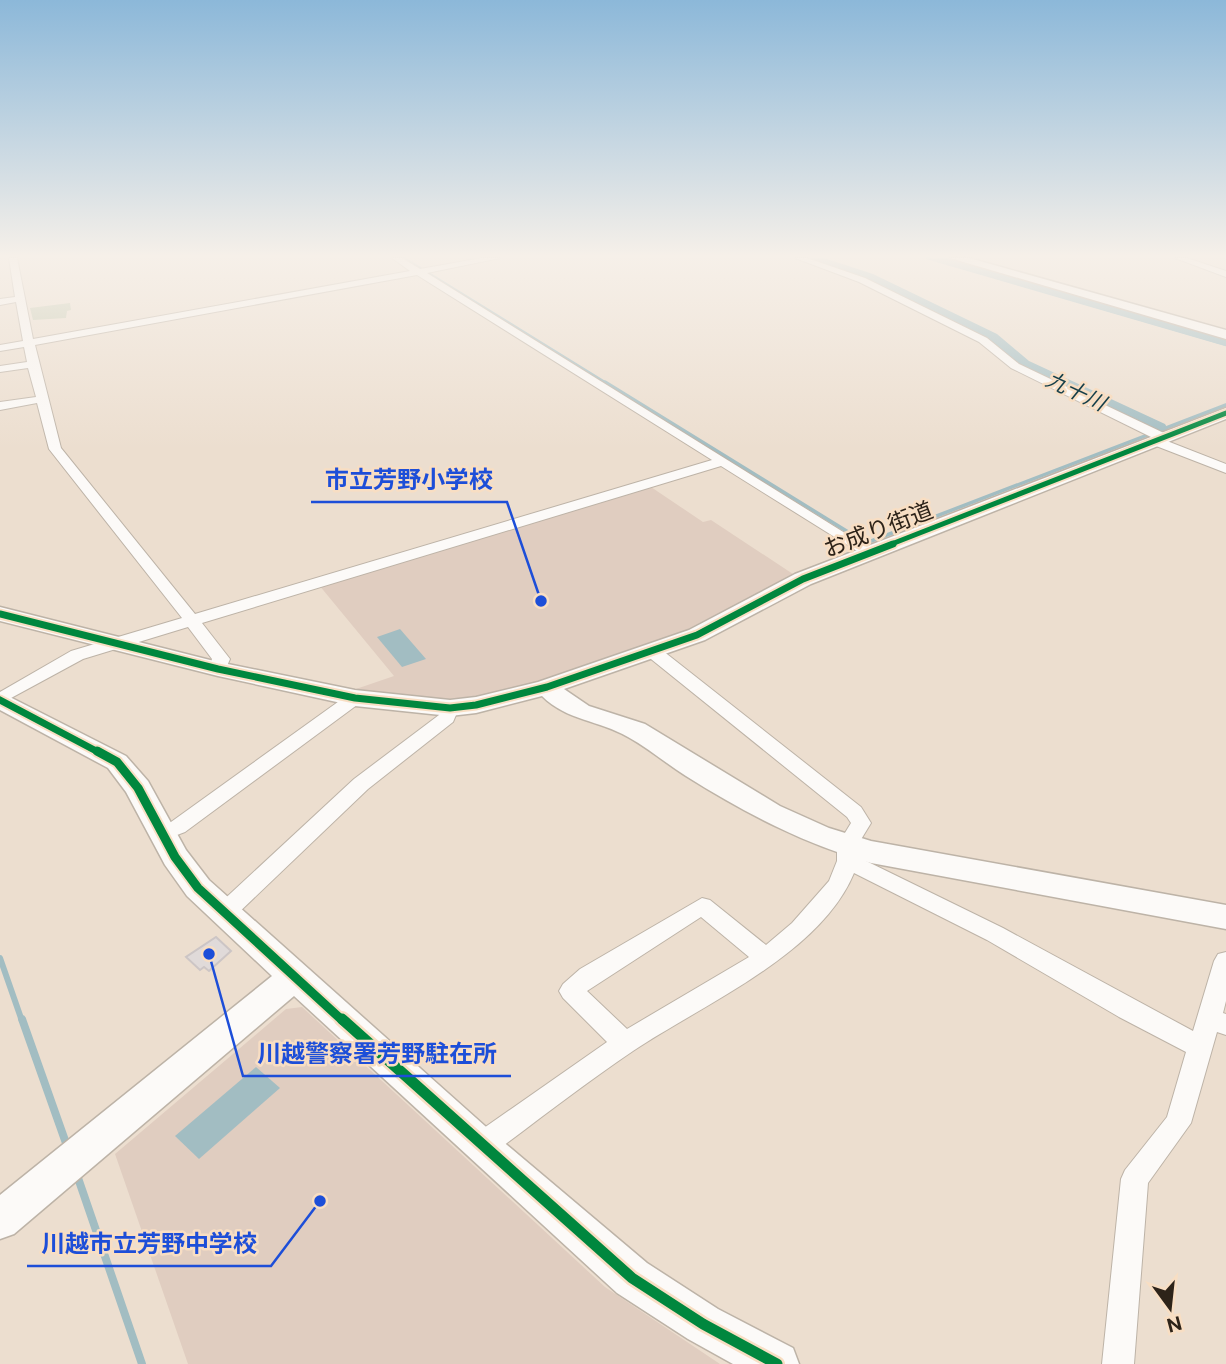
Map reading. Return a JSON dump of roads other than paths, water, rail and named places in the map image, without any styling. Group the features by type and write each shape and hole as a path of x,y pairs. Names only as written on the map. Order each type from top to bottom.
{"street":[{"path":"25,322 54,449 192,620 221,659 218,669"},
{"path":"0,348 31,345 155,322"},
{"path":"499,322 870,553"},
{"path":"946,322 983,340 1015,366 1159,439 1226,469"},
{"path":"1179,322 1226,335"},
{"path":"0,369 33,364"},
{"path":"0,406 42,399"},
{"name":"お成り街道","path":"0,614 218,669 355,698 450,708 476,705 547,687 697,635 803,579 1226,414"},
{"path":"0,699 57,664 115,643 723,461"},
{"path":"481,1146 625,1043 766,958 800,929 831,894 861,823 854,812 652,651"},
{"path":"547,687 576,712 636,730 731,793 818,837 1128,1010 1200,1047"},
{"path":"161,834 178,827 355,698"},
{"path":"0,699 77,738 117,762 138,788 161,834 198,888 481,1146 632,1278 703,1324 777,1364"},
{"path":"225,912 361,784 447,718 450,708"},
{"path":"847,853 1226,917"},
{"path":"625,1043 571,991 588,976 702,906 766,958"},
{"path":"1118,1364 1135,1179 1178,1123 1200,1047 1218,1022 1226,961"},
{"path":"0,1220 295,976"}],"water":[{"path":"400,629 426,659 402,667 377,637"},
{"path":"256,1067 280,1088 199,1159 175,1136"}],"waterway":[{"path":"507,322 608,384"},
{"name":"九十川","path":"956,322 990,338 1022,365 1157,429"},
{"path":"1146,322 1226,345"},
{"path":"1162,322 1226,340"},
{"path":"605,382 866,543 1226,405"},
{"path":"0,958 22,1021"},
{"path":"22,1019 67,1146"},
{"path":"77,1175 142,1364"}],"place":[{"name":"市立芳野小学校","path":"541,601"},
{"name":"川越警察署芳野駐在所","path":"209,954"},
{"name":"川越市立芳野中学校","path":"320,1201"}]}
